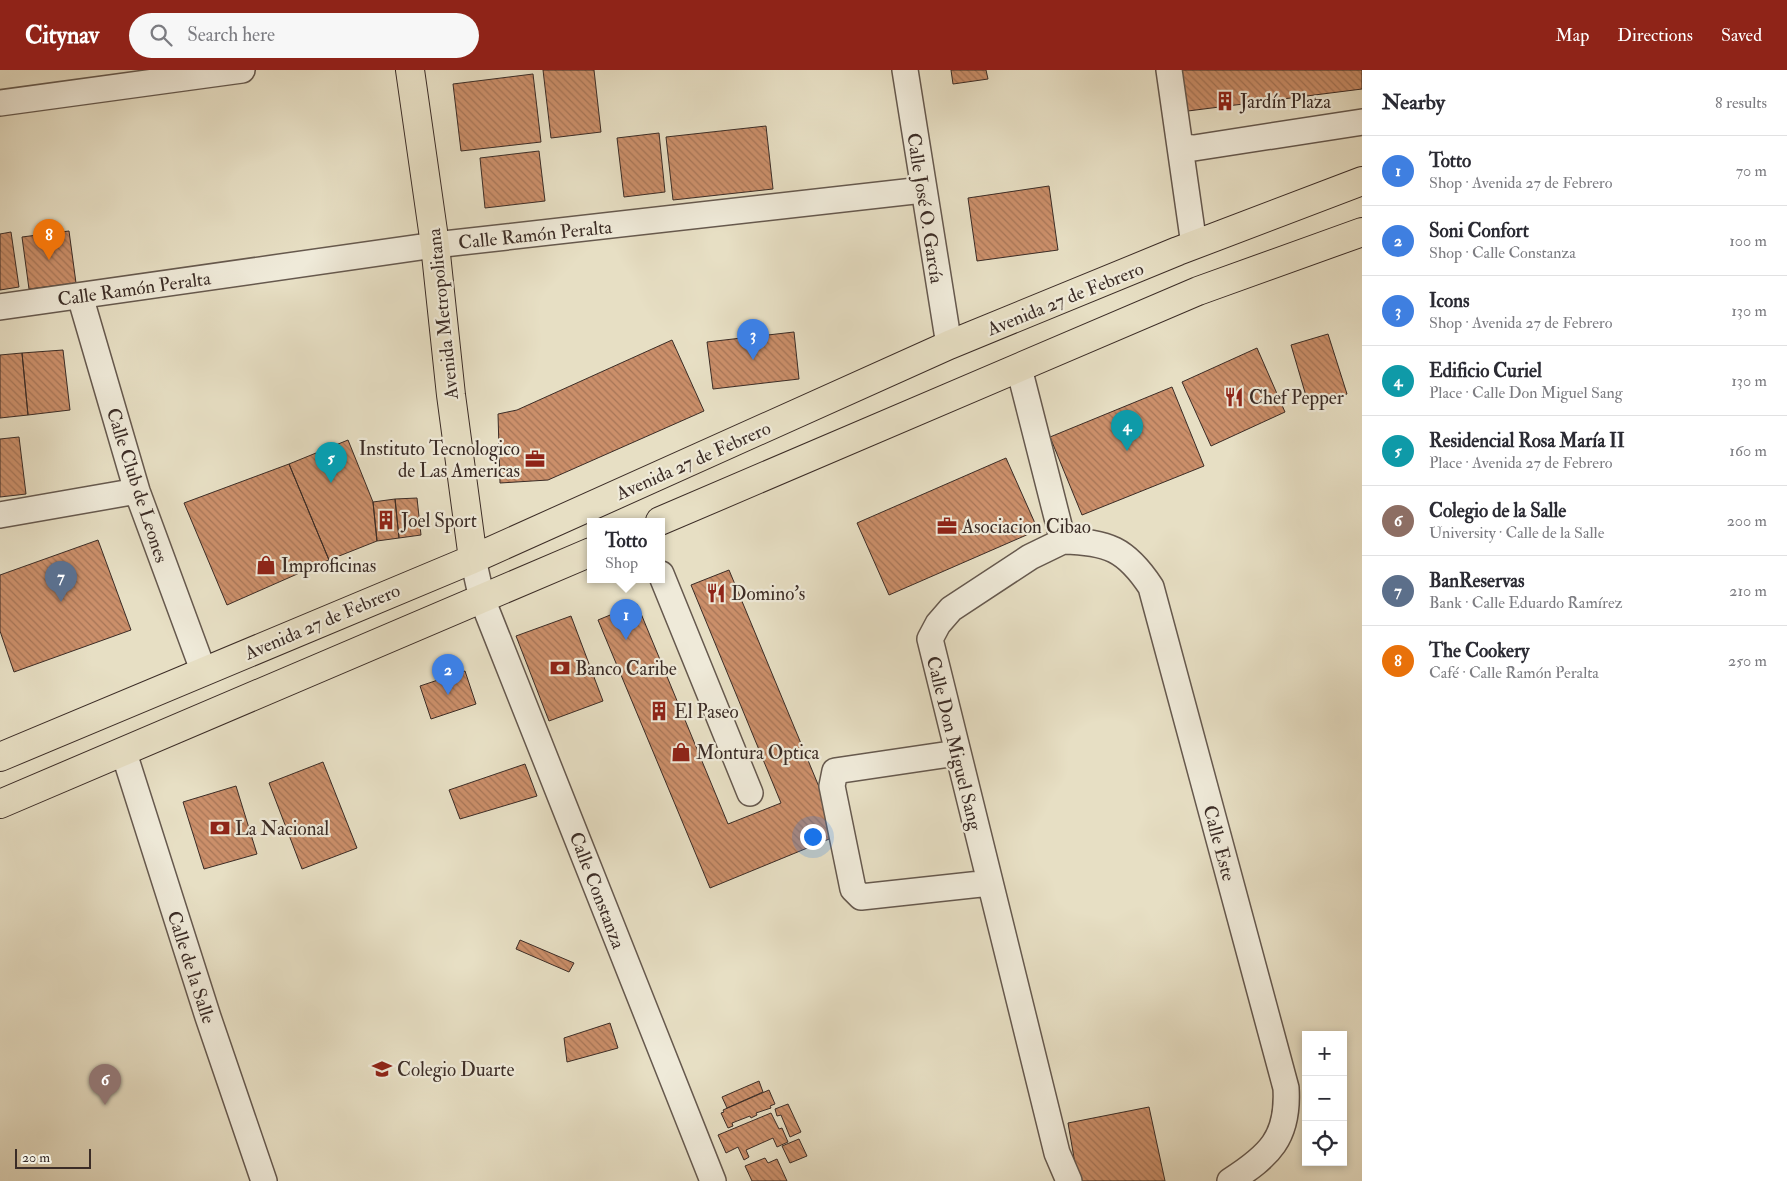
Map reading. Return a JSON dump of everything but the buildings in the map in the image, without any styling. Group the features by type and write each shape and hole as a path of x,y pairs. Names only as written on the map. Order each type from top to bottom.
{"main road":[{"name":"Avenida Metropolitana","path":"410,70 435,245 450,395 473,559"},
{"name":"Avenida 27 de Febrero","path":"0,757 203,670 473,559 949,346 1194,245 1362,181"},
{"path":"665,519 1198,291 1362,232"},
{"path":"0,804 124,753 587,554"}],"street":[{"path":"0,103 242,70"},
{"name":"Calle José O. García","path":"905,70 949,346"},
{"path":"1169,70 1194,245"},
{"path":"1180,147 1194,148 1362,122"},
{"name":"Calle Ramón Peralta","path":"0,307 435,245 923,190"},
{"name":"Calle Club de Leones","path":"80,296 137,491 203,670"},
{"path":"1019,368 1063,540"},
{"path":"0,515 137,491"},
{"name":"Calle Don Miguel Sang","path":"1063,540 1030,557 951,609 938,624 930,639 1057,1153 1069,1181"},
{"name":"Calle Este","path":"1063,540 1092,541 1126,556 1139,568 1151,587 1286,1088 1287,1106 1280,1135 1270,1151 1230,1181"},
{"name":"Calle Constanza","path":"473,559 482,599 713,1181"},
{"path":"665,583 750,793"},
{"name":"Calle de la Salle","path":"124,753 208,1017 264,1181"},
{"path":"957,753 835,771 832,786 853,888 861,896 990,884"}],"place":[{"name":"Jardín Plaza","path":"1225,101"},
{"name":"The Cookery","path":"49,260"},
{"name":"Icons","path":"753,360"},
{"name":"Chef Pepper","path":"1234,397"},
{"name":"Edificio Curiel","path":"1127,451"},
{"name":"Instituto Tecnologico de Las Americas","path":"535,459"},
{"name":"Residencial Rosa María II","path":"331,483"},
{"name":"Joel Sport","path":"386,520"},
{"name":"Asociacion Cibao","path":"947,526"},
{"name":"Improficinas","path":"266,565"},
{"name":"Domino's","path":"716,593"},
{"name":"BanReservas","path":"61,602"},
{"name":"Totto","path":"626,640"},
{"name":"Banco Caribe","path":"560,668"},
{"name":"Soni Confort","path":"448,695"},
{"name":"El Paseo","path":"659,711"},
{"name":"Montura Optica","path":"681,752"},
{"name":"La Nacional","path":"220,828"},
{"name":"Colegio Duarte","path":"382,1069"},
{"name":"Colegio de la Salle","path":"105,1105"}]}
